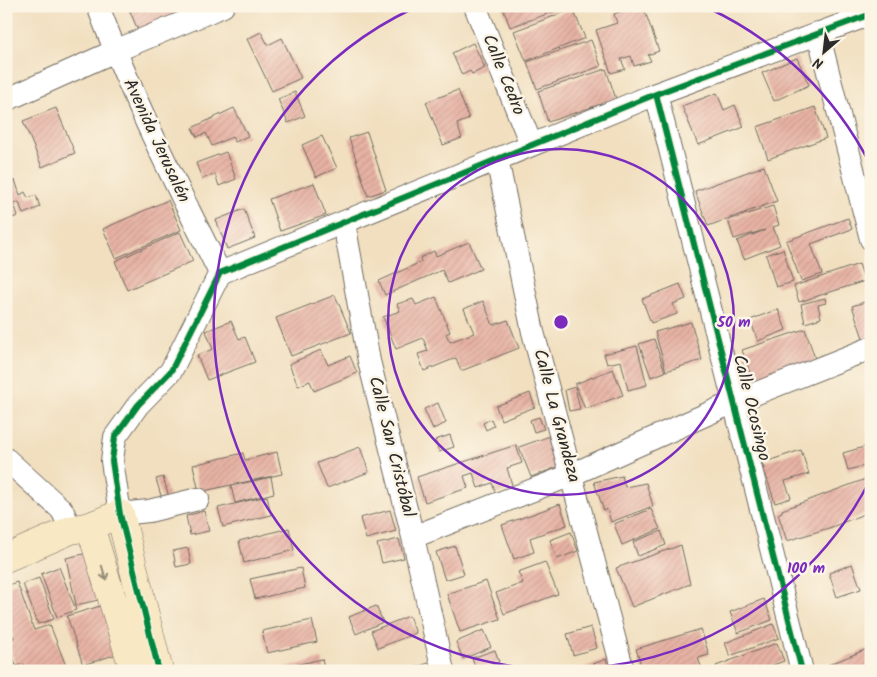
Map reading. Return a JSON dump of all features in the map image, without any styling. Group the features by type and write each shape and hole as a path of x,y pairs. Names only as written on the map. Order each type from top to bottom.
{"street":[{"name":"Avenida Jerusalén","path":"98,6 115,51 160,154 220,273"},
{"path":"6,100 115,51 223,6"},
{"name":"Calle Cedro","path":"474,6 531,144"},
{"path":"138,670 112,461 114,437 138,405 171,371 220,273 656,94 871,14"},
{"path":"818,33 871,240"},
{"name":"Calle Ocosingo","path":"656,94 802,671"},
{"name":"Calle La Grandeza","path":"498,159 533,332 622,671"},
{"name":"Calle San Cristóbal","path":"344,223 369,361 413,537 443,671"},
{"path":"413,537 572,475 734,402 871,348"},
{"path":"6,459 80,528 138,670"},
{"path":"6,558 120,514 150,510 198,499"}],"building":[{"path":"135,6 173,6 179,20 140,35 129,9"},
{"path":"502,6 567,6 567,7 510,27"},
{"path":"635,6 643,6 659,51 648,55 651,61 634,66 631,56 621,59 625,69 611,73 596,30 617,23 614,14"},
{"path":"573,9 585,38 526,61 514,31"},
{"path":"261,32 268,45 282,38 301,78 272,91 247,39"},
{"path":"591,40 601,66 537,89 527,62"},
{"path":"473,43 485,68 472,74 470,71 462,75 452,53"},
{"path":"797,58 809,85 774,101 762,73"},
{"path":"606,69 616,99 548,122 538,91"},
{"path":"458,90 469,119 457,124 462,138 443,145 426,102"},
{"path":"295,92 305,116 288,123 278,99"},
{"path":"717,93 724,110 735,105 744,127 698,145 682,106"},
{"path":"815,107 826,138 768,159 757,127"},
{"path":"56,108 75,153 42,167 23,121"},
{"path":"234,108 248,136 235,142 232,137 212,146 206,133 197,137 192,128"},
{"path":"367,132 386,190 368,196 349,138"},
{"path":"322,136 337,168 316,177 302,145"},
{"path":"226,152 236,179 219,186 215,174 202,179 196,163"},
{"path":"764,166 777,201 708,226 695,191"},
{"path":"15,180 20,195 25,192 28,198 36,195 40,207 23,214 19,202 14,203 18,216 6,220 6,183"},
{"path":"314,183 326,215 280,231 269,199"},
{"path":"168,200 181,230 116,258 103,229"},
{"path":"773,206 779,225 773,227 780,245 744,259 737,241 765,230 734,239 728,220"},
{"path":"244,209 255,238 227,249 216,220"},
{"path":"848,218 852,229 811,244 822,274 801,281 786,241"},
{"path":"180,232 193,261 127,290 115,261"},
{"path":"469,242 481,269 448,283 442,270 385,295 379,281 421,262 420,258 434,251 436,256"},
{"path":"783,249 793,282 776,287 766,255"},
{"path":"859,264 865,281 799,302 794,286"},
{"path":"680,284 686,299 673,304 677,314 651,323 642,299"},
{"path":"335,295 351,333 291,356 276,318"},
{"path":"436,297 450,332 446,334 450,342 474,333 464,309 483,301 493,325 508,320 519,348 461,371 456,358 424,371 418,354 428,351 423,338 396,349 383,317 400,311 397,304 413,299 416,305"},
{"path":"825,298 826,303 818,305 821,318 805,323 801,304"},
{"path":"871,300 871,338 864,341 852,306"},
{"path":"778,309 786,330 758,341 750,320"},
{"path":"231,321 239,339 245,337 255,362 207,380 197,355 213,349 206,331"},
{"path":"691,322 702,360 666,371 655,332"},
{"path":"805,329 817,364 754,385 742,350"},
{"path":"654,339 665,372 651,377 639,344"},
{"path":"637,346 647,385 628,390 621,361 607,364 604,354"},
{"path":"321,350 328,365 350,356 357,373 314,391 310,381 298,386 289,364"},
{"path":"613,369 623,395 585,409 575,384"},
{"path":"575,387 580,409 569,411 565,390"},
{"path":"530,393 535,407 501,420 496,406"},
{"path":"438,403 446,423 433,429 424,409"},
{"path":"539,417 544,429 534,432 530,420"},
{"path":"491,419 494,426 486,430 483,423"},
{"path":"450,435 454,447 439,452 435,440"},
{"path":"550,436 560,466 531,477 519,447"},
{"path":"516,445 522,463 507,468 513,488 496,494 492,483 478,488 473,473 464,476 468,488 425,502 417,477"},
{"path":"871,445 871,464 848,470 843,453"},
{"path":"360,447 369,472 327,488 317,463"},
{"path":"801,450 809,474 785,481 791,498 775,503 762,463"},
{"path":"277,452 282,474 199,492 193,465 243,453 245,460"},
{"path":"622,476 625,487 646,483 653,506 611,522 607,509 604,511 594,482"},
{"path":"163,477 169,497 162,499 156,479"},
{"path":"271,477 274,493 235,503 231,486"},
{"path":"871,477 871,511 832,527 787,541 778,514 782,510"},
{"path":"267,496 271,515 223,527 218,508"},
{"path":"560,504 567,525 530,538 534,552 514,559 502,525"},
{"path":"651,509 660,529 622,545 614,524"},
{"path":"390,510 396,531 366,539 360,518"},
{"path":"204,511 209,531 190,535 186,516"},
{"path":"289,528 294,550 244,563 239,541"},
{"path":"661,531 666,545 638,556 633,542"},
{"path":"571,532 578,551 557,559 550,540"},
{"path":"399,539 404,558 382,563 377,544"},
{"path":"681,545 690,584 632,607 616,568"},
{"path":"455,546 464,574 445,580 436,552"},
{"path":"188,548 191,564 176,567 173,551"},
{"path":"92,552 103,599 76,605 66,558"},
{"path":"545,562 558,594 504,614 496,593 523,583 518,572"},
{"path":"852,564 861,589 837,597 829,573"},
{"path":"59,567 76,610 57,617 41,574"},
{"path":"301,568 305,588 255,599 250,579"},
{"path":"39,578 54,619 38,624 23,584"},
{"path":"486,581 500,619 460,632 447,594"},
{"path":"17,582 34,630 50,625 68,671 26,671 24,664 16,666 7,641 14,638 6,618 6,586"},
{"path":"764,599 772,620 738,633 730,612"},
{"path":"107,604 123,652 83,665 67,616"},
{"path":"376,606 383,622 356,634 349,617"},
{"path":"409,616 416,633 378,648 371,631"},
{"path":"312,620 317,642 267,653 262,631"},
{"path":"773,624 779,638 730,656 725,643"},
{"path":"591,627 597,648 573,655 567,634"},
{"path":"701,629 709,655 698,658 702,669 697,671 643,671 636,649"},
{"path":"484,630 491,647 463,659 456,642"},
{"path":"777,643 784,661 758,671 718,671 716,666"},
{"path":"867,649 871,657 871,671 830,671 828,665"},
{"path":"495,650 499,662 476,670 472,658"},
{"path":"322,659 325,671 273,671 273,670"},
{"path":"606,659 610,671 575,671"},
{"path":"429,663 431,671 406,670"}],"cycle path":[{"path":"159,671 120,514 112,461 115,437 138,405 171,371 220,273 656,94 871,14"},
{"path":"656,94 802,671"}]}
